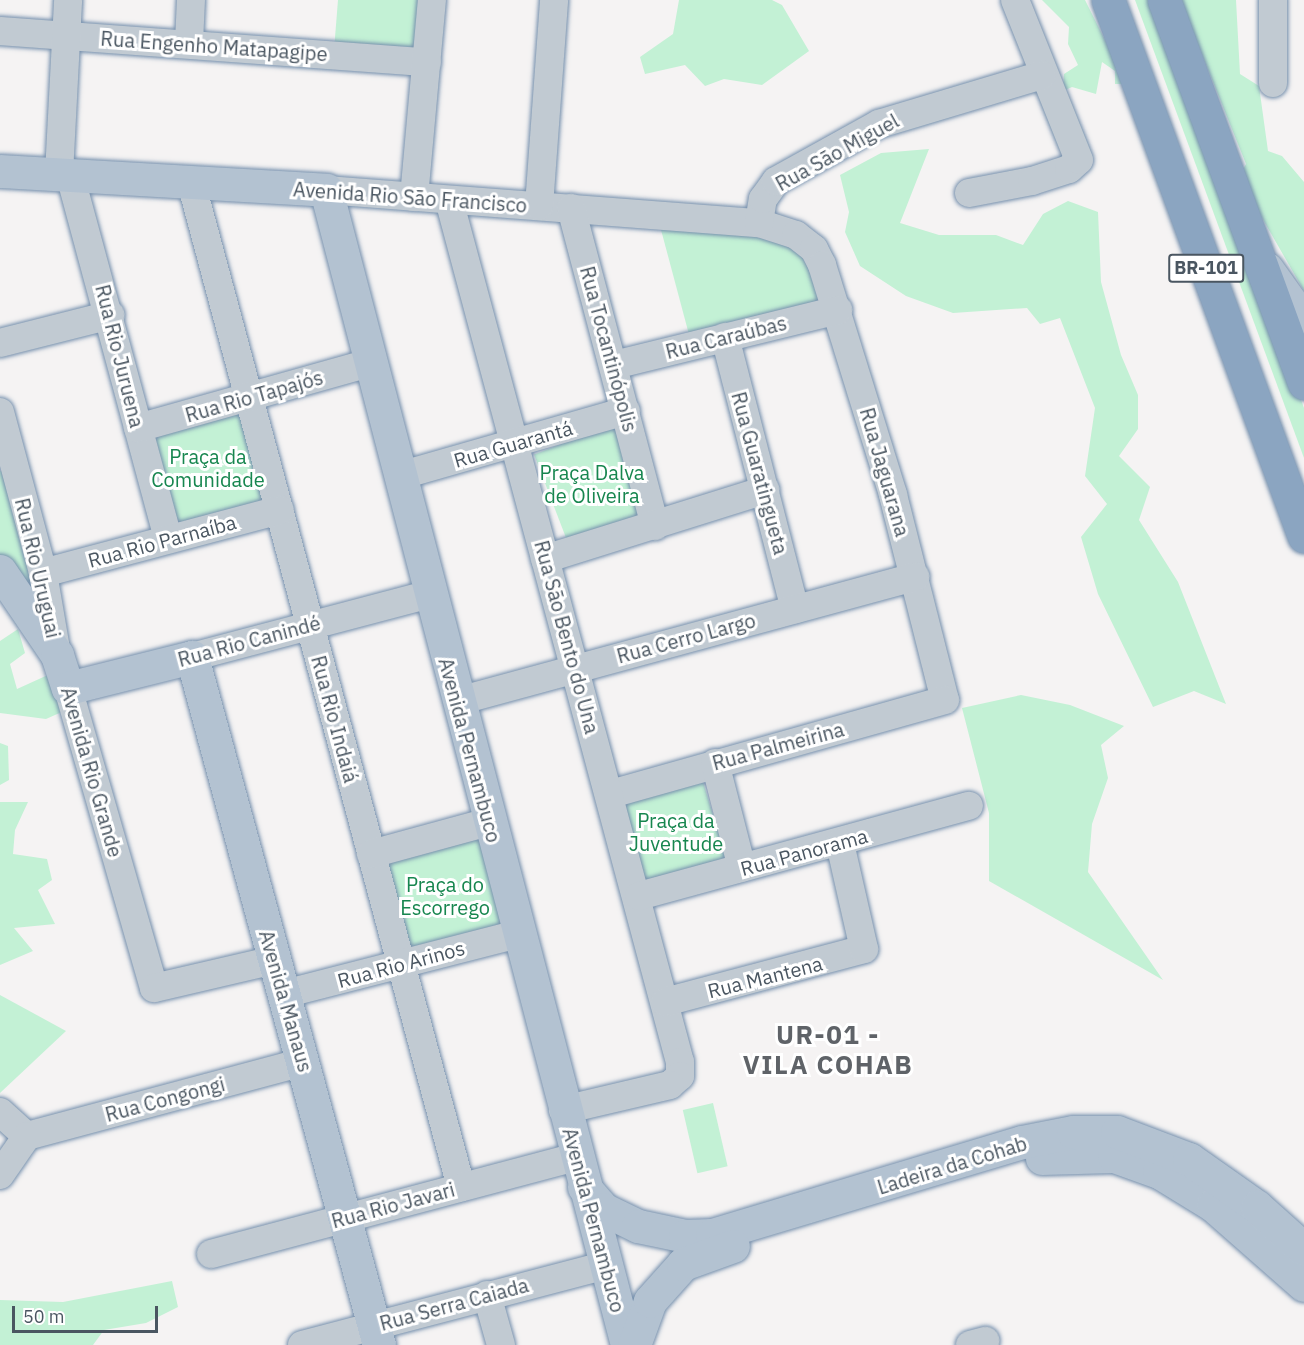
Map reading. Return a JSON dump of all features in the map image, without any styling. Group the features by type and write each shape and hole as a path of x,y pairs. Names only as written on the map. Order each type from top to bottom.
{"highway":[{"name":"BR-101","path":"1108,0 1304,536"},
{"name":"BR-101","path":"1164,0 1304,383"}],"main road":[{"name":"Avenida Rio São Francisco","path":"0,171 326,190"},
{"name":"Avenida Pernambuco","path":"326,190 563,1110 627,1345"},
{"path":"1256,252 1304,321"},
{"name":"Avenida Rio Grande","path":"0,570 57,655 68,688"},
{"name":"Rua Rio Canindé","path":"68,688 192,657"},
{"name":"Avenida Manaus","path":"192,657 377,1335"},
{"name":"Ladeira da Cohab","path":"580,1172 603,1209 638,1226 685,1236 712,1234 763,1224 1022,1142 1117,1132 1189,1159 1257,1207 1304,1249"},
{"name":"Ladeira da Cohab","path":"634,1345 650,1301 694,1257 1057,1156 1113,1156 1159,1172 1214,1205 1304,1285"}],"street":[{"name":"Rua Rio Juruena","path":"68,0 64,174 111,315 168,539"},
{"path":"189,42 191,0"},
{"path":"414,197 432,0"},
{"path":"539,206 554,0"},
{"path":"969,193 1032,181 1079,162 1042,75 1015,0"},
{"path":"1273,0 1273,83"},
{"name":"Rua Engenho Matapagipe","path":"0,32 189,42 427,62"},
{"name":"Rua São Miguel","path":"759,222 763,199 776,182 879,124 1042,75"},
{"name":"Rua Rio Indaiá","path":"191,182 251,398 461,1187"},
{"name":"Avenida Rio São Francisco","path":"326,190 759,222 796,236 813,249"},
{"name":"Rua São Bento do Una","path":"449,200 545,559 639,896 665,1002 680,1076 669,1085 563,1110"},
{"name":"Rua Tocantinópolis","path":"571,208 656,526"},
{"name":"Rua Jaguarana","path":"813,249 838,309 915,577 945,700"},
{"name":"Rua Caraúbas","path":"614,365 838,309"},
{"path":"0,343 111,315"},
{"name":"Rua Guaratingueta","path":"725,337 795,609"},
{"name":"Rua Rio Tapajós","path":"138,428 370,363"},
{"name":"Rua Guarantá","path":"399,476 626,411"},
{"name":"Rua Rio Uruguai","path":"0,412 7,466 43,573 57,655"},
{"path":"545,559 765,490"},
{"name":"Rua Rio Parnaíba","path":"43,573 280,510"},
{"name":"Rua Cerro Largo","path":"458,701 915,577"},
{"name":"Rua Rio Canindé","path":"192,657 430,594"},
{"name":"Avenida Rio Grande","path":"68,688 154,988 274,960"},
{"name":"Rua Palmeirina","path":"611,794 945,700"},
{"path":"715,763 742,868"},
{"name":"Rua Panorama","path":"639,896 969,806"},
{"path":"371,854 489,822"},
{"name":"Rua Mantena","path":"665,1002 864,949 840,843"},
{"name":"Rua Rio Arinos","path":"284,994 518,934"},
{"name":"Rua Congongi","path":"27,1136 303,1062"},
{"path":"0,1112 27,1136 0,1175"},
{"name":"Rua Rio Javari","path":"211,1254 461,1187 580,1172"},
{"name":"Rua Serra Caiada","path":"302,1345 377,1335 487,1294 606,1265"},
{"path":"487,1294 501,1345"}],"green space":[{"path":"338,0 423,0 421,41 412,54 334,50"},
{"path":"679,0 772,0 782,5 809,51 762,85 724,79 705,86 685,65 645,74 640,57 673,34"},
{"path":"1042,0 1085,0 1127,84 1115,84 1115,71 1102,62 1096,94 1072,87 1063,91 1064,74 1078,65 1068,44 1069,27"},
{"path":"1135,0 1155,0 1304,408 1304,458"},
{"path":"1180,0 1236,0 1240,74 1259,86 1268,151 1282,156 1304,182 1304,291 1250,197 1241,173 1246,164"},
{"path":"929,149 900,223 939,235 996,235 1023,245 1043,214 1068,201 1098,212 1101,282 1121,355 1138,395 1138,429 1119,456 1150,487 1139,520 1178,582 1226,704 1194,691 1153,707 1098,594 1081,537 1107,504 1085,476 1095,408 1060,318 1040,324 1027,308 953,313 906,296 860,266 845,232 849,212 840,175 881,153"},
{"path":"660,226 734,230 797,249 826,298 691,342"},
{"name":"Praça da Comunidade","path":"240,408 270,499 180,528 151,437"},
{"name":"Praça Dalva de Oliveira","path":"619,422 653,510 568,542 534,455"},
{"path":"4,470 44,607 0,557 0,471"},
{"path":"18,629 25,653 10,664 17,689 50,674 64,711 46,719 0,713 0,641"},
{"path":"1021,695 1070,705 1124,726 1101,745 1108,778 1092,824 1088,872 1163,980 989,881 989,813 962,708"},
{"path":"0,743 8,746 9,780 0,785"},
{"name":"Praça da Juventude","path":"703,782 727,860 646,884 623,812 626,801"},
{"path":"0,802 28,802 15,830 13,854 47,859 52,880 38,890 55,924 14,928 33,951 0,965"},
{"name":"Praça do Escorrego","path":"477,834 507,927 412,958 382,865"},
{"path":"0,995 66,1031 0,1093"},
{"path":"713,1103 728,1166 697,1173 683,1110"},
{"path":"172,1281 178,1307 146,1323 104,1330 93,1345 0,1345 0,1300 63,1302"}],"district":[{"name":"UR-01 - VILA COHAB","path":"828,1050"}]}
